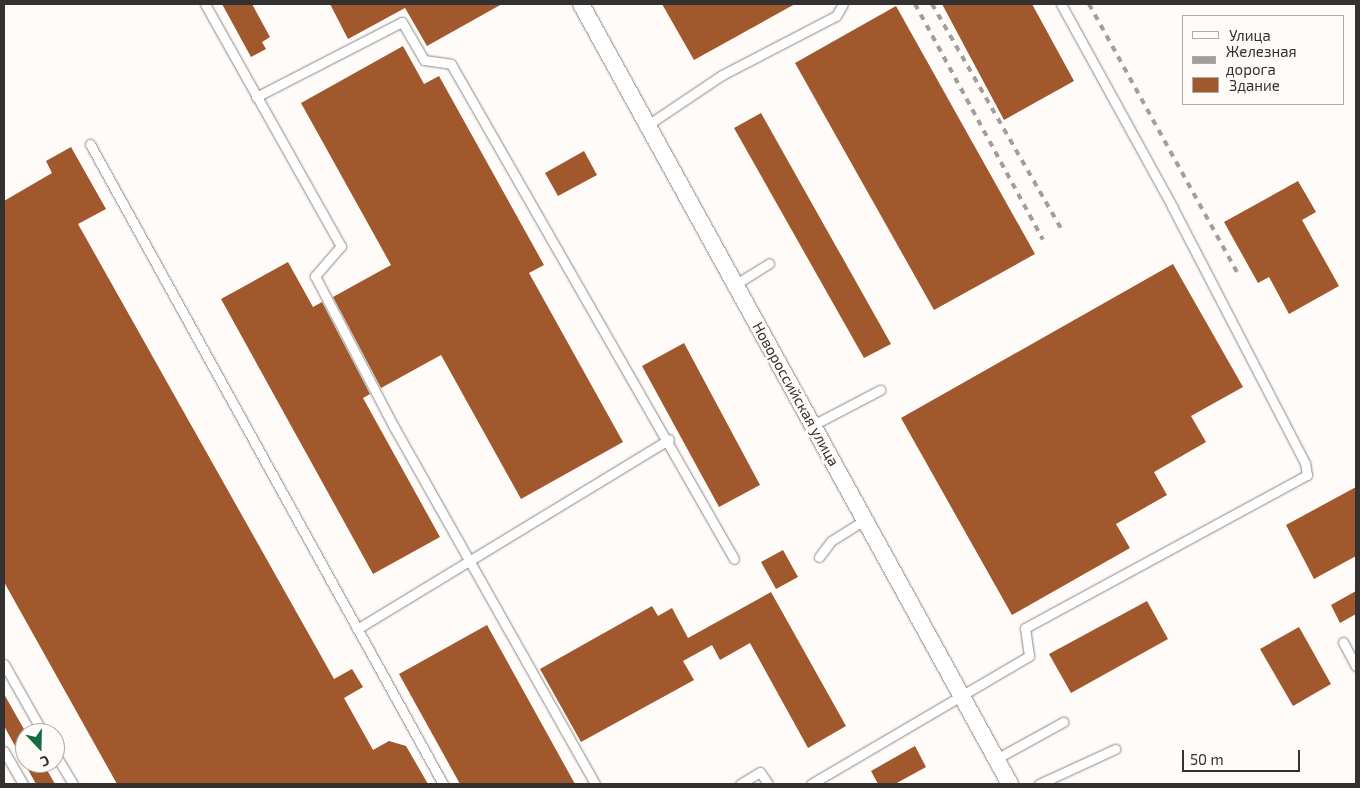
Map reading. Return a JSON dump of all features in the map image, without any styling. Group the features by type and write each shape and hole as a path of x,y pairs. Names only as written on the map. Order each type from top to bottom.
{"street":[{"name":"Новороссийская улица","path":"581,4 649,124 1010,784"}],"lane":[{"path":"206,4 256,97 341,246 315,276 394,427 595,784"},
{"path":"649,124 722,74 836,16 843,4"},
{"path":"810,784 1029,656 1025,628 1307,476 1305,463 1176,214 1061,4"},
{"path":"256,97 402,22 424,60 451,64 669,439 734,559"},
{"path":"90,144 443,784"},
{"path":"736,284 770,263"},
{"path":"813,426 880,390"},
{"path":"357,629 669,439"},
{"path":"819,557 831,541 865,520"},
{"path":"1343,642 1356,666"},
{"path":"4,664 37,723"},
{"path":"996,759 1063,722"},
{"path":"1039,784 1115,749"},
{"path":"4,751 23,784"},
{"path":"65,772 72,784"},
{"path":"740,784 760,772 768,784"}],"building":[{"path":"222,4 252,4 270,37 262,42 266,49 251,57"},
{"path":"330,4 502,4 427,46 405,8 348,39"},
{"path":"662,4 795,4 694,60"},
{"path":"942,4 1032,4 1074,81 1004,120"},
{"path":"896,6 1035,254 934,310 795,63"},
{"path":"403,46 424,84 439,76 544,265 529,273 623,442 521,499 441,355 381,388 333,297 391,265 301,103"},
{"path":"761,113 891,344 864,358 734,128"},
{"path":"71,147 106,209 78,224 334,679 352,669 363,687 344,698 373,750 389,741 406,746 428,784 117,784 4,582 4,201 52,173 46,161"},
{"path":"584,151 597,175 558,196 545,173"},
{"path":"1298,181 1316,212 1302,220 1339,286 1289,314 1269,277 1258,283 1224,222"},
{"path":"288,262 313,307 322,302 370,394 363,398 440,537 373,574 221,299"},
{"path":"1173,264 1243,387 1191,416 1206,442 1154,472 1167,495 1116,524 1130,548 1012,615 901,418"},
{"path":"684,343 760,485 719,507 642,366"},
{"path":"1356,487 1356,556 1314,579 1286,525"},
{"path":"783,550 798,577 776,589 761,562"},
{"path":"1356,591 1356,614 1340,623 1331,605"},
{"path":"771,592 846,726 808,748 750,643 720,660 712,645 683,661 694,680 581,742 540,669 652,606 658,616 672,608 688,638"},
{"path":"1147,601 1168,639 1071,693 1049,654"},
{"path":"487,625 575,784 460,784 399,674"},
{"path":"1299,627 1331,684 1293,706 1260,649"},
{"path":"4,694 20,723 15,723 15,746 4,726"},
{"path":"915,746 926,767 895,784 878,784 871,771"},
{"path":"30,773 49,773 55,784 36,784"}],"railway":[{"path":"915,4 1043,240"},
{"path":"932,4 1062,230"},
{"path":"1089,4 1239,276"}]}
